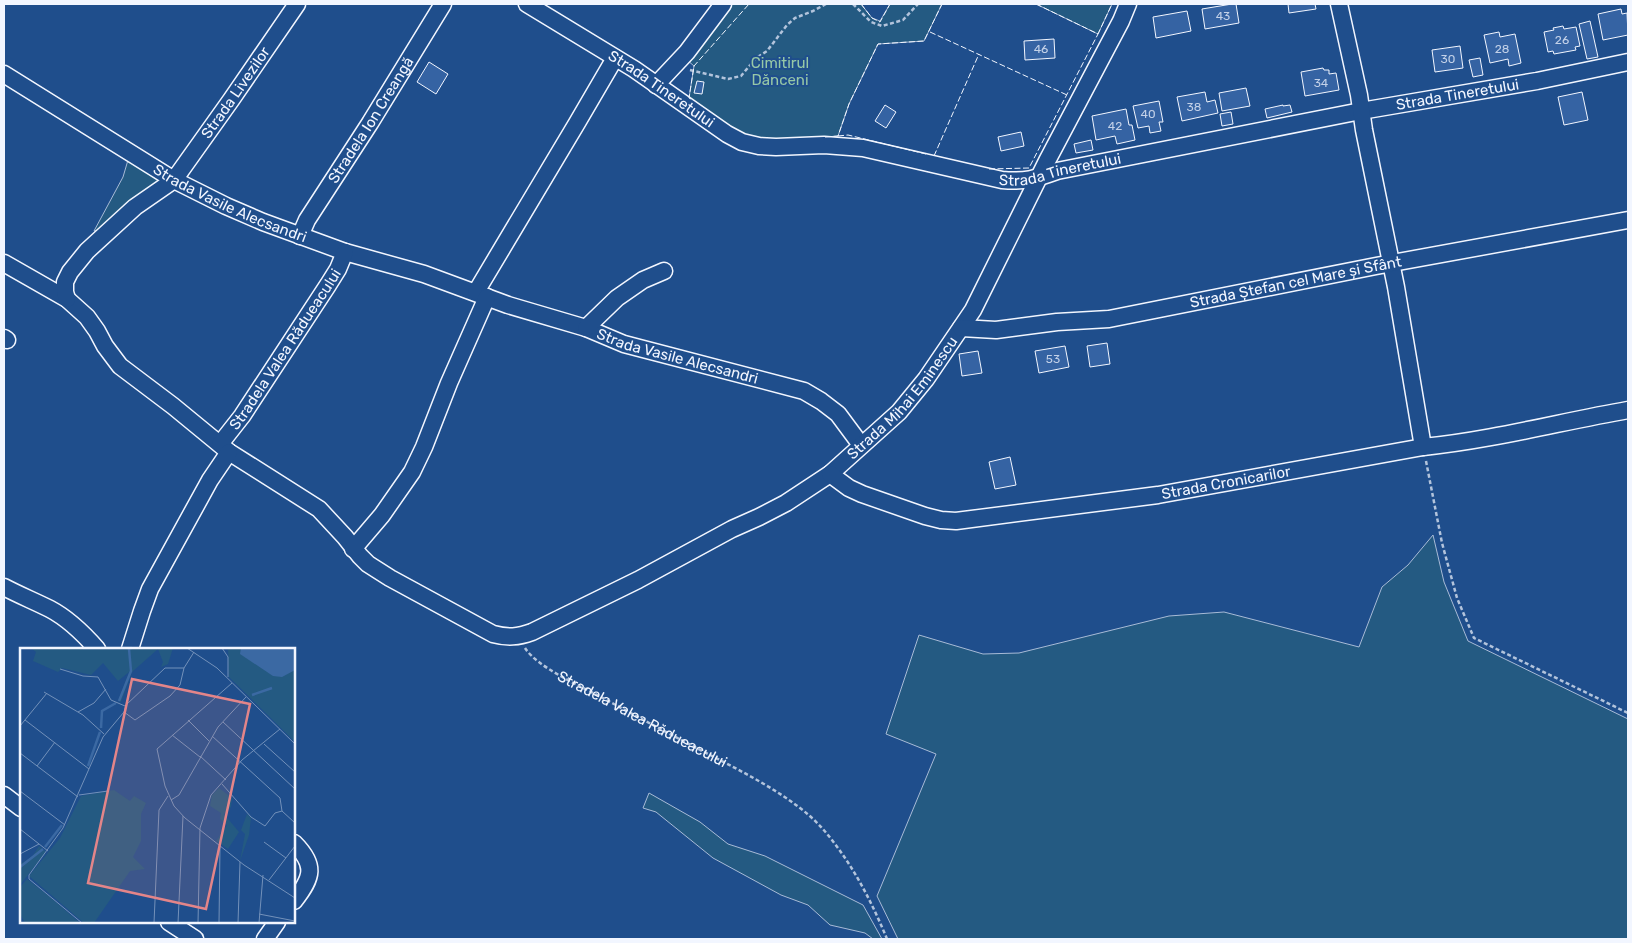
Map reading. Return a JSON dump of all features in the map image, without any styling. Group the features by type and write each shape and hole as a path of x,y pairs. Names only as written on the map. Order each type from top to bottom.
{"street":[{"name":"Strada Livezilor","path":"174,180 297,4"},
{"name":"Stradela Ion Creangă","path":"300,236 307,220 370,123 443,4"},
{"name":"Strada Tineretului","path":"527,4 615,58 727,134 742,142 759,146 824,145 863,148 1002,180 1027,181 1057,172 1361,111 1538,81 1628,62"},
{"path":"656,85 702,33 723,4"},
{"name":"Strada Mihai Eminescu","path":"519,636 532,632 638,580 732,529 759,518 786,503 830,474 899,412 913,397 961,328 993,271 1038,178 1128,4"},
{"path":"1339,4 1391,264 1423,447"},
{"path":"353,549 382,515 412,472 449,383 481,294 615,58"},
{"name":"Strada Vasile Alecsandri","path":"4,74 174,180 226,206 345,252 424,274 508,305 586,328 624,344 804,391 838,414 861,445"},
{"path":"67,299 65,282 70,272 87,252 135,207 174,180"},
{"name":"Strada Ștefan cel Mare și Sfânt","path":"961,328 996,330 1057,322 1109,319 1628,220"},
{"name":"Stradela Valea Rădueacului","path":"224,448 242,416 338,269 345,252"},
{"name":"Stradela Valea Rădueacului","path":"4,263 67,299 86,317 120,366 224,448 320,509 368,564 479,627 506,637 519,636"},
{"path":"586,328 616,298 643,280 664,271"},
{"name":"Strada Cronicarilor","path":"830,474 849,488 862,494 925,516 941,520 956,520 1158,495 1423,447 1483,438 1628,410"},
{"path":"130,648 150,590 210,480 224,448"},
{"path":"4,586 68,620 96,648"},
{"path":"4,795 20,807"},
{"path":"295,844 305,856 310,872 295,899"},
{"path":"171,923 195,939"},
{"path":"265,939 275,923"}],"path":[{"path":"677,63 693,71 718,78 728,79 741,76 756,58 767,51 787,25 795,18 813,12 826,4"},
{"path":"853,4 871,22 882,26 903,20 918,4"},
{"path":"1423,447 1442,543 1458,598 1474,638 1628,713"},
{"name":"Stradela Valea Rădueacului","path":"519,636 526,651 539,663 640,719 754,778 794,804 821,827 847,861 875,910 887,939"}],"green space":[{"name":"Cimitirul Dănceni","path":"730,4 861,4 872,18 880,21 890,4 942,4 924,41 878,44 849,104 838,136 787,140 744,137 689,98 694,66 687,60"},
{"path":"1036,4 1112,4 1098,34"},
{"path":"128,160 162,180 100,231 94,231 123,177"},
{"path":"1433,535 1444,582 1468,641 1628,719 1628,939 898,939 877,896 936,754 886,734 919,635 983,654 1019,653 1169,616 1224,612 1359,647 1382,587 1408,565"},
{"path":"649,793 700,822 728,844 765,856 863,905 882,939 873,939 865,933 830,925 808,905 781,895 713,858 656,812 643,808"}],"building":[{"path":"1236,4 1239,23 1205,29 1202,9"},
{"path":"1288,4 1315,4 1316,9 1289,13"},
{"path":"1621,9 1622,14 1627,13 1628,35 1603,40 1598,14"},
{"path":"1187,11 1191,31 1156,38 1153,17"},
{"path":"1590,21 1598,57 1587,59 1579,24"},
{"path":"1563,26 1564,29 1576,27 1580,46 1575,47 1576,50 1554,54 1553,51 1548,52 1544,32"},
{"path":"1499,32 1500,37 1515,34 1521,63 1509,66 1508,59 1490,63 1484,35"},
{"path":"1054,39 1055,58 1025,60 1024,41"},
{"path":"1460,46 1463,68 1435,72 1432,50"},
{"path":"1480,58 1483,75 1473,77 1469,60"},
{"path":"429,62 448,74 436,94 417,82"},
{"path":"1323,68 1324,70 1329,70 1329,74 1336,73 1339,90 1305,96 1301,72"},
{"path":"697,81 704,82 702,94 694,93"},
{"path":"1246,88 1250,106 1222,111 1219,93"},
{"path":"1205,92 1207,102 1215,100 1218,113 1182,121 1177,97"},
{"path":"1582,92 1588,120 1564,125 1558,97"},
{"path":"1159,101 1163,122 1159,122 1161,131 1150,133 1149,126 1138,128 1133,106"},
{"path":"885,105 896,112 886,128 875,121"},
{"path":"1290,105 1292,112 1267,118 1265,109"},
{"path":"1126,109 1129,125 1132,125 1135,140 1117,144 1115,136 1096,140 1092,116"},
{"path":"1231,112 1233,124 1222,126 1220,114"},
{"path":"1021,132 1024,146 1001,151 998,137"},
{"path":"1091,140 1093,150 1076,153 1074,144"},
{"path":"1107,343 1110,364 1090,367 1087,346"},
{"path":"1065,346 1069,367 1039,373 1035,351"},
{"path":"978,351 982,373 962,376 959,354"},
{"path":"1010,457 1016,485 995,489 989,462"}],"fence":[{"path":"691,99 689,98 694,66 749,4"},
{"path":"861,4 872,18 880,22 890,4"},
{"path":"825,137 838,136 849,104 878,44 924,41 942,4"},
{"path":"1036,4 1098,34 1112,4"},
{"path":"930,32 1067,95"},
{"path":"989,169 1029,168 1098,34"},
{"path":"934,156 979,54"},
{"path":"838,136 848,135 926,154"}]}
